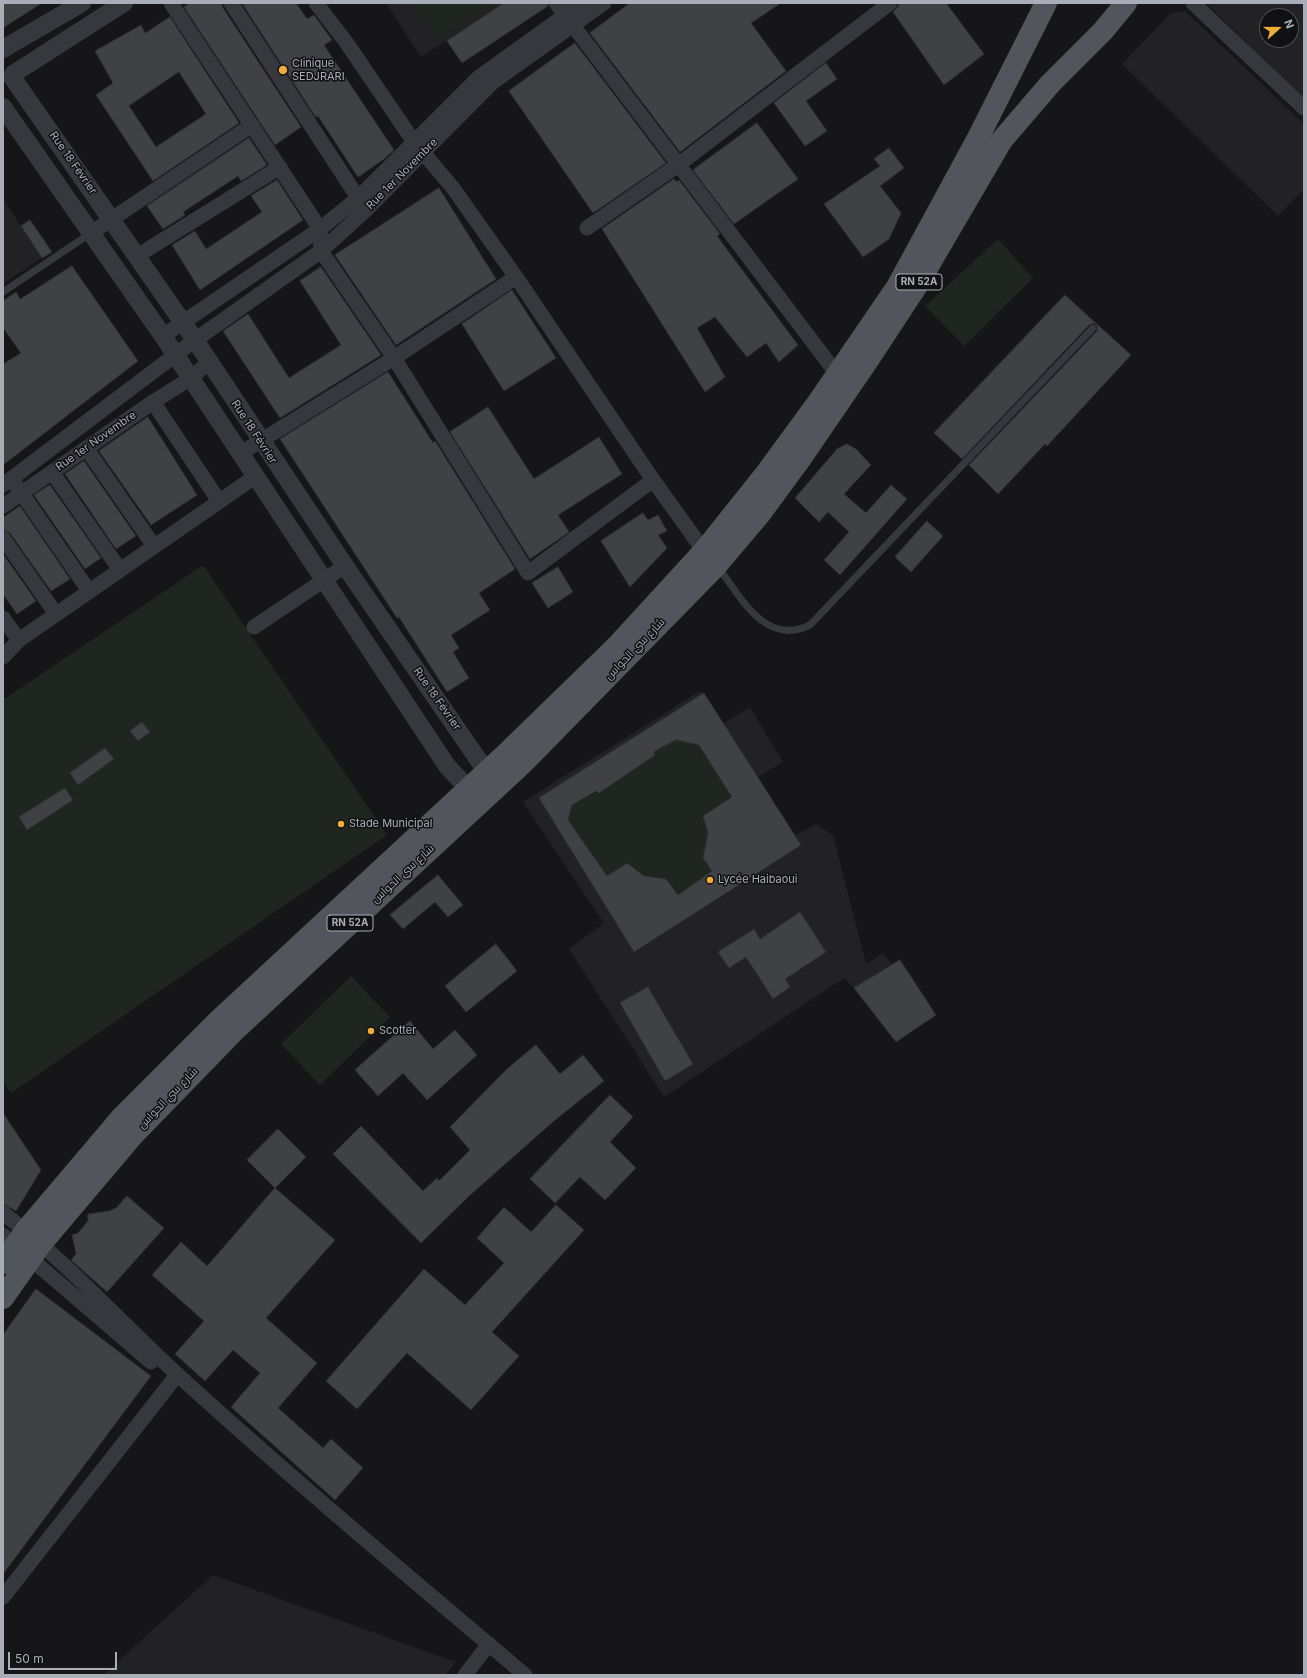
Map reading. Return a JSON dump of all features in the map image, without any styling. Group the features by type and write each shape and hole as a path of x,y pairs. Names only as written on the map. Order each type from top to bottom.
{"main road":[{"name":"RN 52A","path":"710,558 767,472 897,287 978,138 1046,3"},
{"name":"RN 52A","path":"710,558 760,514 801,458 916,287 1002,140 1050,84 1103,30 1126,3"},
{"name":"شارع سي الحواس","path":"3,1262 23,1243 121,1118 219,1020 473,795 493,776 509,751 710,558"},
{"name":"شارع سي الحواس","path":"3,1298 23,1243"}],"street":[{"path":"3,49 82,3"},
{"path":"9,80 105,8 124,3"},
{"path":"171,3 320,229 321,251 394,358 528,573 653,480"},
{"path":"231,3 362,204"},
{"path":"316,3 346,42 420,147 452,188 516,277 653,480 710,558"},
{"name":"Rue 1er Novembre","path":"7,482 195,340 321,251 362,204 420,147 565,15 582,3"},
{"name":"Rue 1er Novembre","path":"565,15 604,3"},
{"path":"587,228 678,165 890,3"},
{"path":"1193,3 1304,108"},
{"path":"565,15 837,374"},
{"name":"Rue 18 Février","path":"3,53 11,61 9,80 111,219 195,340 260,441 344,566 493,776"},
{"name":"Rue 18 Février","path":"3,107 163,336 447,766 473,795"},
{"path":"91,233 252,125"},
{"path":"136,256 280,167"},
{"name":"Rue 1er Novembre","path":"163,336 320,229 362,204"},
{"path":"241,452 394,358 516,277"},
{"name":"Rue 1er Novembre","path":"3,506 152,402 191,378 209,362"},
{"path":"152,402 219,501"},
{"path":"86,448 154,546"},
{"path":"52,472 120,570"},
{"path":"3,657 19,640 256,476"},
{"path":"7,482 22,493 89,591"},
{"path":"3,538 56,614"},
{"path":"254,628 344,566"},
{"path":"3,618 19,640"},
{"path":"3,1213 23,1243 175,1378 525,1675"},
{"path":"3,1597 175,1378"},
{"path":"465,1675 489,1644"}],"lane":[{"path":"3,292 91,233"},
{"path":"710,558 754,614 768,626 784,631 793,631 810,625 1093,328"}],"shaded area":[{"path":"386,3 504,3 421,57"},
{"path":"419,3 496,3 438,39 417,5"},
{"path":"1206,3 1304,3 1304,99"},
{"path":"1185,11 1304,124 1304,189 1278,216 1122,64 1171,13"},
{"path":"3,199 42,258 3,284"},
{"path":"998,239 1033,278 964,346 925,306"},
{"path":"203,565 387,835 11,1093 3,1081 3,700","holes":["142,722 150,732 138,741 130,731","105,748 113,759 78,785 70,773","65,788 73,800 19,817"]},
{"name":"Lycée Haibaoui","path":"700,691 721,725 750,707 783,762 756,778 794,836 816,824 833,835 866,964 883,953 892,964 854,988 844,978 664,1097 569,949 604,923 523,802"},
{"path":"676,740 699,745 732,797 702,816 708,833 703,858 712,871 678,895 630,912 568,820 572,805 596,791 599,793 655,755 654,752"},
{"path":"351,976 390,1017 320,1085 281,1044"},
{"path":"213,1575 456,1662 445,1675 103,1675"}],"building":[{"path":"3,3 42,3 3,28"},
{"path":"190,3 222,3 223,8 301,127 275,145 184,7"},
{"path":"242,3 296,3 307,19 314,15 332,40 324,45 394,150 384,159 358,177 318,116 316,117"},
{"path":"504,3 547,3 548,6 462,63 447,41"},
{"path":"630,3 781,3 751,23 786,71 680,152 590,33"},
{"path":"899,3 946,3 984,54 944,85 893,12 898,7"},
{"path":"170,17 239,123 153,181 96,95 113,83 95,51 141,25 145,33","holes":["179,72 206,114 156,147 129,106"]},
{"path":"575,43 666,163 593,213 509,91"},
{"path":"826,63 837,79 806,101 827,131 805,146 774,103"},
{"path":"757,123 798,179 734,224 693,170"},
{"path":"249,138 267,165 241,181 238,176 183,212 185,215 163,229 147,206"},
{"path":"889,148 904,168 880,186 901,213 889,239 863,257 824,204 880,166 874,159"},
{"path":"674,179 677,182 679,180 720,234 717,236 798,345 779,362 766,343 747,357 715,317 697,328 725,377 705,392 602,229"},
{"path":"277,180 303,220 200,290 172,245 195,231 206,249 262,212 251,196"},
{"path":"439,188 496,279 396,345 335,255"},
{"path":"30,220 52,252 42,258 21,226"},
{"path":"72,266 138,361 3,465 3,364 21,353 3,328 3,301 16,292 20,299"},
{"path":"321,267 381,355 280,418 223,331 248,314 289,378 341,345 300,281"},
{"path":"512,290 556,358 504,391 462,324"},
{"path":"1065,295 1131,355 1047,446 1045,444 998,494 969,465 1097,331 1097,325 1094,323 1089,325 962,459 934,433"},
{"path":"388,372 433,443 435,441 515,569 479,593 490,610 451,635 459,648 453,652 469,678 447,692 399,617 397,618 280,439"},
{"path":"488,407 534,479 599,437 622,474 558,515 569,532 530,559 450,432"},
{"path":"148,417 197,495 151,525 99,451"},
{"path":"847,444 856,449 871,465 844,494 866,513 891,485 907,499 840,575 824,560 849,532 828,512 819,522 795,498 837,449"},
{"path":"84,461 136,536 116,549 65,474"},
{"path":"50,485 101,558 85,569 34,495"},
{"path":"20,506 70,579 51,591 10,533 3,529 3,518"},
{"path":"643,513 648,520 658,515 667,531 658,535 667,548 630,587 601,541"},
{"path":"927,521 943,536 911,572 895,557"},
{"path":"3,554 36,601 17,614 3,594"},
{"path":"558,567 573,592 548,608 532,583"},
{"path":"704,693 801,845 634,952 539,798","holes":["676,740 699,745 732,797 703,816 708,833 703,858 712,871 678,895 666,879 644,876 627,863 607,876 568,820 572,805 596,791 599,793 655,755 654,752"]},
{"path":"142,722 150,732 138,741 130,731"},
{"path":"105,748 114,759 78,785 70,773"},
{"path":"65,788 73,800 27,830 19,817"},
{"path":"438,875 463,905 448,917 435,902 403,929 390,915"},
{"path":"800,912 826,952 785,979 790,987 773,999 746,957 729,968 718,952 754,929 760,939"},
{"path":"496,944 517,971 466,1012 445,986"},
{"path":"900,960 936,1015 896,1042 854,988"},
{"path":"648,987 693,1064 665,1081 620,1003"},
{"path":"410,1021 433,1049 455,1030 477,1055 427,1100 403,1073 378,1096 355,1070"},
{"path":"536,1045 560,1074 583,1055 604,1081 555,1120 469,1196 421,1243 333,1154 361,1126 423,1191 437,1178 439,1181 470,1150 450,1127 507,1069"},
{"path":"610,1095 633,1117 610,1142 636,1168 605,1200 580,1177 555,1203 530,1179"},
{"path":"3,1113 41,1170 16,1211 3,1204"},
{"path":"278,1129 306,1157 275,1188 247,1160"},
{"path":"275,1188 335,1240 266,1318 317,1363 278,1408 323,1448 331,1439 363,1468 335,1500 231,1407 260,1373 233,1350 205,1381 175,1354 204,1321 152,1275 181,1242 207,1266"},
{"path":"127,1196 164,1228 107,1292 71,1260 76,1254 72,1235 78,1233 88,1221 88,1214 109,1211 116,1208"},
{"path":"556,1205 584,1230 492,1332 519,1356 471,1410 407,1353 357,1409 326,1381 424,1269 465,1305 504,1263 477,1238 504,1207 531,1232"},
{"path":"36,1289 151,1376 3,1574 3,1335"}],"place":[{"name":"Clinique SEDJRARI","path":"283,70"},
{"name":"Stade Municipal","path":"341,824"},
{"name":"Lycée Haibaoui","path":"710,880"},
{"name":"Scotter","path":"371,1031"}]}
